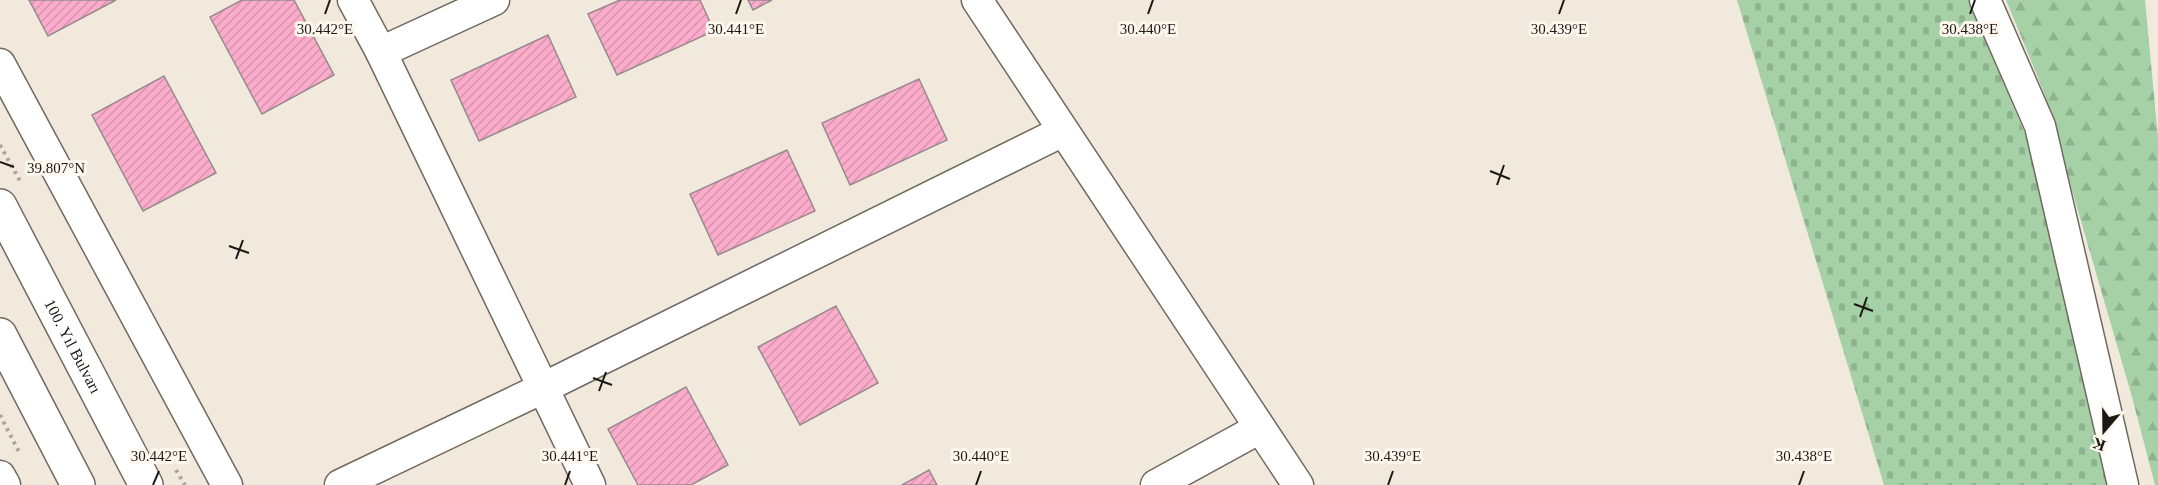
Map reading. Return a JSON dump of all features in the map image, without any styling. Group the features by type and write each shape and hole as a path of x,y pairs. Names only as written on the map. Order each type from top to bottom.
{"main road":[{"name":"100. Yıl Bulvarı","path":"0,206 146,485"},
{"path":"0,335 78,485"}],"street":[{"path":"353,0 381,52 590,485"},
{"path":"381,52 494,0"},
{"path":"977,0 1298,485"},
{"path":"1985,0 2040,126 2123,485"},
{"path":"0,64 227,485"},
{"path":"340,485 543,388 1063,131"},
{"path":"1156,485 1260,428"},
{"path":"0,476 5,485"}],"green space":[{"path":"1737,0 1969,0 2027,139 2112,485 1884,485"},
{"path":"2006,0 2145,0 2158,138 2158,485 2155,485 2132,397 2043,90"}],"building":[{"path":"29,0 116,0 48,36"},
{"path":"242,0 294,0 334,75 262,114 210,17"},
{"path":"620,0 700,0 714,31 617,75 588,14"},
{"path":"748,0 772,0 753,10"},
{"path":"548,35 576,97 479,141 451,80"},
{"path":"164,76 216,173 143,211 92,115"},
{"path":"919,79 947,140 850,185 822,123"},
{"path":"787,150 815,211 718,255 690,194"},
{"path":"836,306 878,383 800,425 758,347"},
{"path":"686,387 728,465 691,485 638,485 608,429"},
{"path":"929,470 937,485 902,485"}]}
